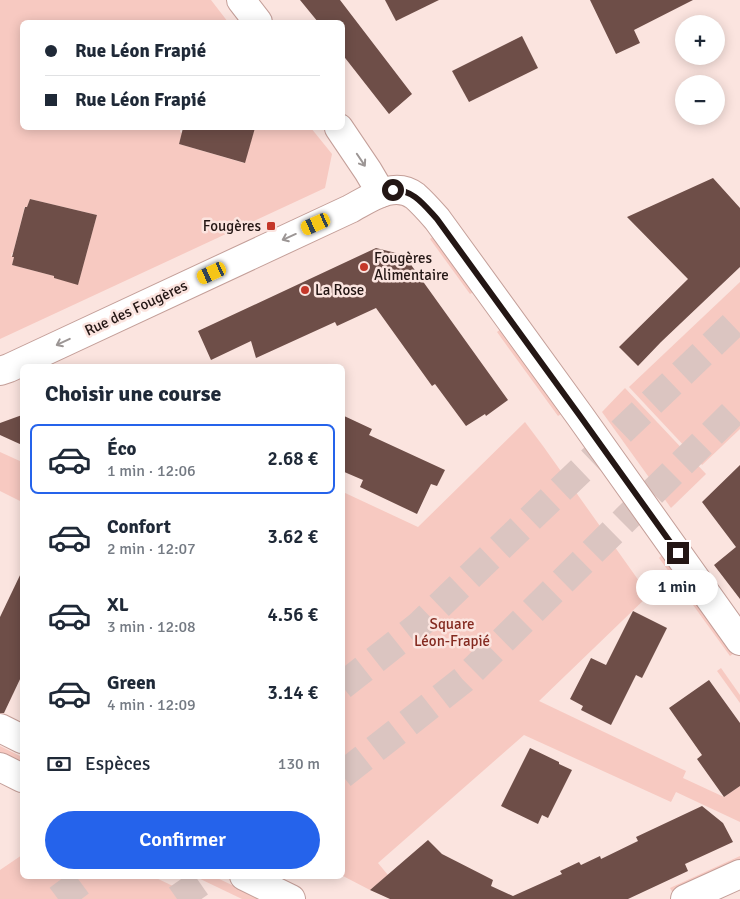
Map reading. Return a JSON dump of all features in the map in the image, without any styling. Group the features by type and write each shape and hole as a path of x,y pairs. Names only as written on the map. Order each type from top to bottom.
{"street":[{"path":"241,0 256,20"},
{"path":"340,130 368,171 380,193 399,189 413,195 437,219 740,641"},
{"name":"Rue des Fougères","path":"0,371 350,209 380,193"},
{"path":"0,728 20,738"},
{"path":"0,767 20,777"},
{"path":"685,899 740,874"},
{"path":"250,879 291,899"}],"green space":[{"path":"0,0 211,0 226,20 20,20 20,130 180,130 182,133 179,144 244,163 254,130 313,130 332,154 325,188 0,339","holes":["30,199 97,215 78,284 12,265 14,257 11,256 24,207 27,207"]},
{"path":"435,235 475,291 470,294 430,239"},
{"path":"740,282 740,429 702,465 629,387"},
{"path":"501,329 563,413 558,416 497,332"},
{"path":"625,388 706,474 671,508 602,412"},
{"name":"Square Léon-Frapié","path":"525,422 649,595 539,701 686,771 683,778 724,797 740,786 740,822 676,792 671,802 524,735 378,863 388,875 370,890 345,877 345,493 418,527"},
{"path":"0,452 20,461 20,501 0,491"},
{"path":"663,554 734,653 730,656 659,558"},
{"path":"721,668 740,695 740,703 717,671"},
{"path":"0,746 20,756 20,768 0,759"},
{"path":"20,856 20,879 158,879 200,899 0,899 0,870"},
{"path":"740,856 740,863 673,893 670,888"},
{"path":"200,879 219,879 261,899 242,899"}],"building":[{"path":"300,0 340,0 412,94 389,114 345,58 345,20 316,20"},
{"path":"385,0 439,0 396,21"},
{"path":"590,0 693,0 634,30 640,43 616,54"},
{"path":"522,36 538,68 469,102 452,71"},
{"path":"182,130 254,130 245,163 179,144"},
{"path":"713,178 740,208 740,267 638,366 619,347 688,279 627,217"},
{"path":"30,199 97,215 78,285 54,278 54,276 12,265 14,257 12,257 25,207 27,207"},
{"path":"376,248 404,255 508,400 486,416 485,414 466,426 435,384 432,386 376,308 337,326 335,322 256,358 251,341 211,360 198,331"},
{"path":"20,416 20,444 0,435 0,423"},
{"path":"345,416 372,429 369,435 445,470 437,486 431,484 417,514 360,487 363,480 345,472"},
{"path":"740,465 740,599 714,565 736,547 702,502"},
{"path":"20,575 20,679 4,713 0,713 0,617"},
{"path":"633,611 667,628 642,678 636,675 611,725 581,710 583,706 570,699 591,658 606,665"},
{"path":"709,680 740,723 740,786 724,797 697,759 702,755 669,708"},
{"path":"530,748 572,770 548,818 542,815 538,824 501,806"},
{"path":"702,806 723,823 733,842 685,864 688,871 628,899 390,899 370,890 428,840 442,854 493,880 491,886 513,896 562,874 560,871 579,862 581,865 600,856 601,859 638,841 636,837"}],"tunnel":[{"path":"345,684 418,626 740,318"},
{"path":"345,773 463,680 740,406"},
{"path":"58,899 85,879"},
{"path":"177,899 206,879"}],"place":[{"name":"Fougères","path":"271,226"},
{"name":"Fougères Alimentaire","path":"364,267"},
{"name":"La Rose","path":"305,290"}],"route":[{"path":"393,190 399,189 413,195 437,219 678,553"}]}
